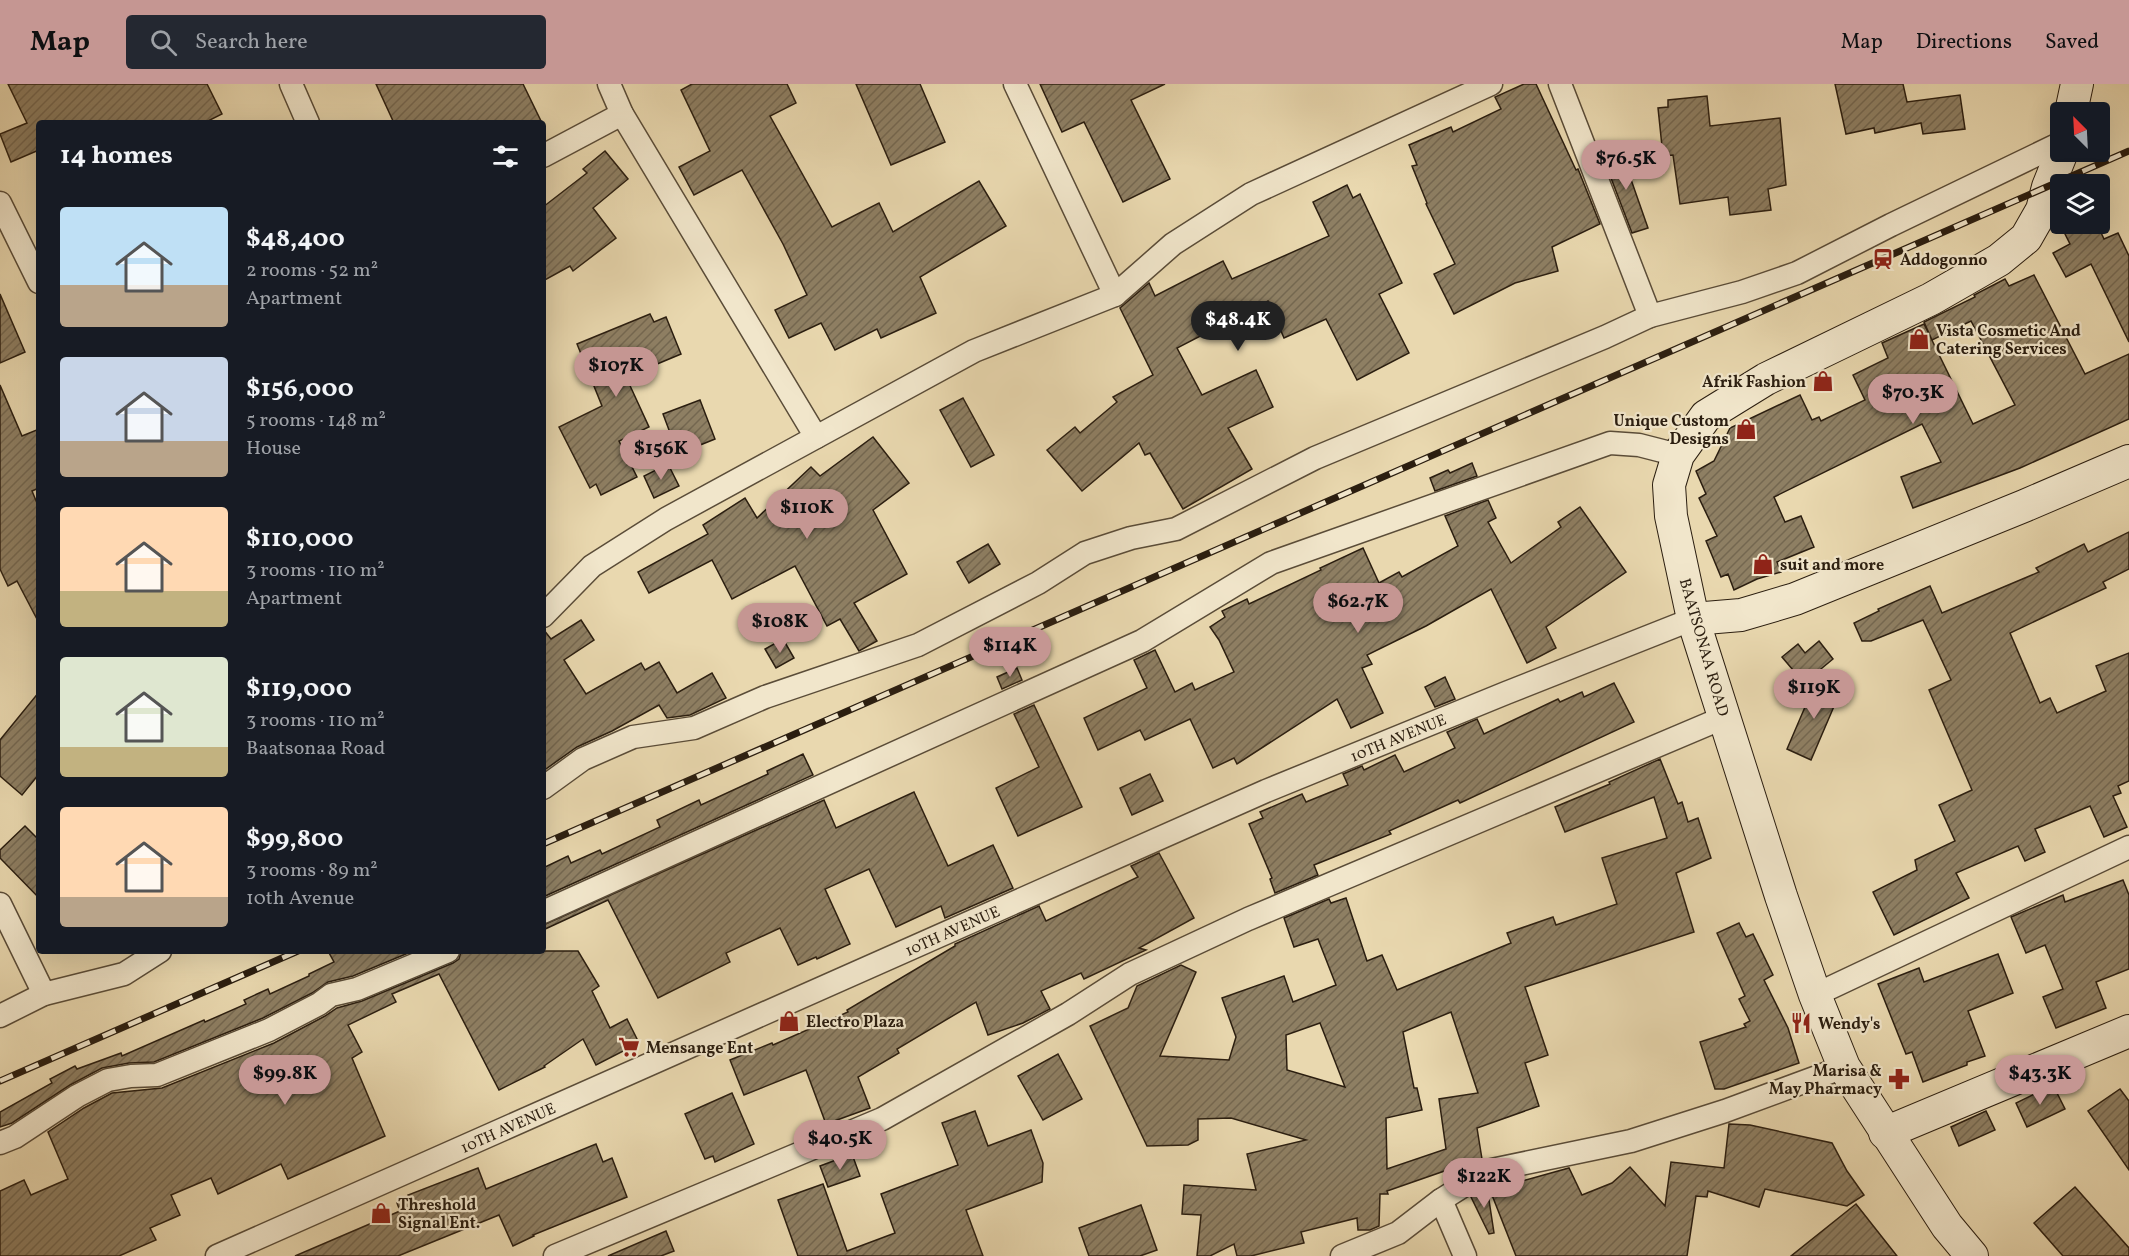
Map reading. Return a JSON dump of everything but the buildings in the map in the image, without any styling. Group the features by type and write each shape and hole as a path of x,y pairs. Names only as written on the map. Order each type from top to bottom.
{"street":[{"path":"291,84 307,120"},
{"path":"609,84 622,114 816,437"},
{"path":"1016,84 1115,296"},
{"path":"546,613 592,566 666,519 974,351 1115,296 1173,244 1251,194 1491,84"},
{"path":"1560,84 1650,316"},
{"path":"2073,102 2077,84"},
{"path":"546,154 622,114"},
{"path":"546,786 583,759 633,736 694,728 765,697 918,645 1038,584 1085,553 1131,538 1176,529 1315,458 1650,316 1742,292 1797,273 2050,148"},
{"name":"BAATSONAA ROAD","path":"1972,1256 1947,1226 1844,1067 1815,995 1693,620 1671,516 1669,485 1678,455 1706,416 1766,379 1931,299 1999,260 2026,238 2042,210 2058,162"},
{"path":"0,203 36,276"},
{"path":"546,911 808,790 966,722 1142,641 1271,563 1610,443 1640,445 1678,455"},
{"path":"1693,620 1741,615 1795,599 2129,461"},
{"name":"10TH AVENUE","path":"227,1254 1266,791 1693,620"},
{"path":"555,1256 882,1119 1068,1014 1130,974 1237,924 1725,717"},
{"path":"1815,995 2129,847"},
{"path":"0,904 44,994"},
{"path":"0,1016 44,994 124,974 155,954"},
{"path":"0,1143 15,1137 77,1096 108,1080 157,1075 269,1030 319,1004 330,995 357,989 441,954"},
{"path":"1886,1133 2129,1031"},
{"path":"1342,1256 1398,1233 1441,1200 1487,1171 1631,1141 1725,1111 1844,1067"},
{"path":"1441,1200 1465,1256"}],"railway":[{"path":"546,843 2129,151"},
{"path":"0,1081 291,954"}],"place":[{"name":"Addogonno","path":"1883,259"},
{"name":"Vista Cosmetic And Catering Services","path":"1919,339"},
{"name":"Afrik Fashion","path":"1823,381"},
{"name":"Unique Custom Designs","path":"1746,429"},
{"name":"suit and more","path":"1763,564"},
{"name":"Electro Plaza","path":"789,1021"},
{"name":"Wendy's","path":"1801,1023"},
{"name":"Mensange Ent","path":"629,1047"},
{"name":"Marisa & May Pharmacy","path":"1899,1079"},
{"name":"Threshold Signal Ent.","path":"381,1213"}]}
